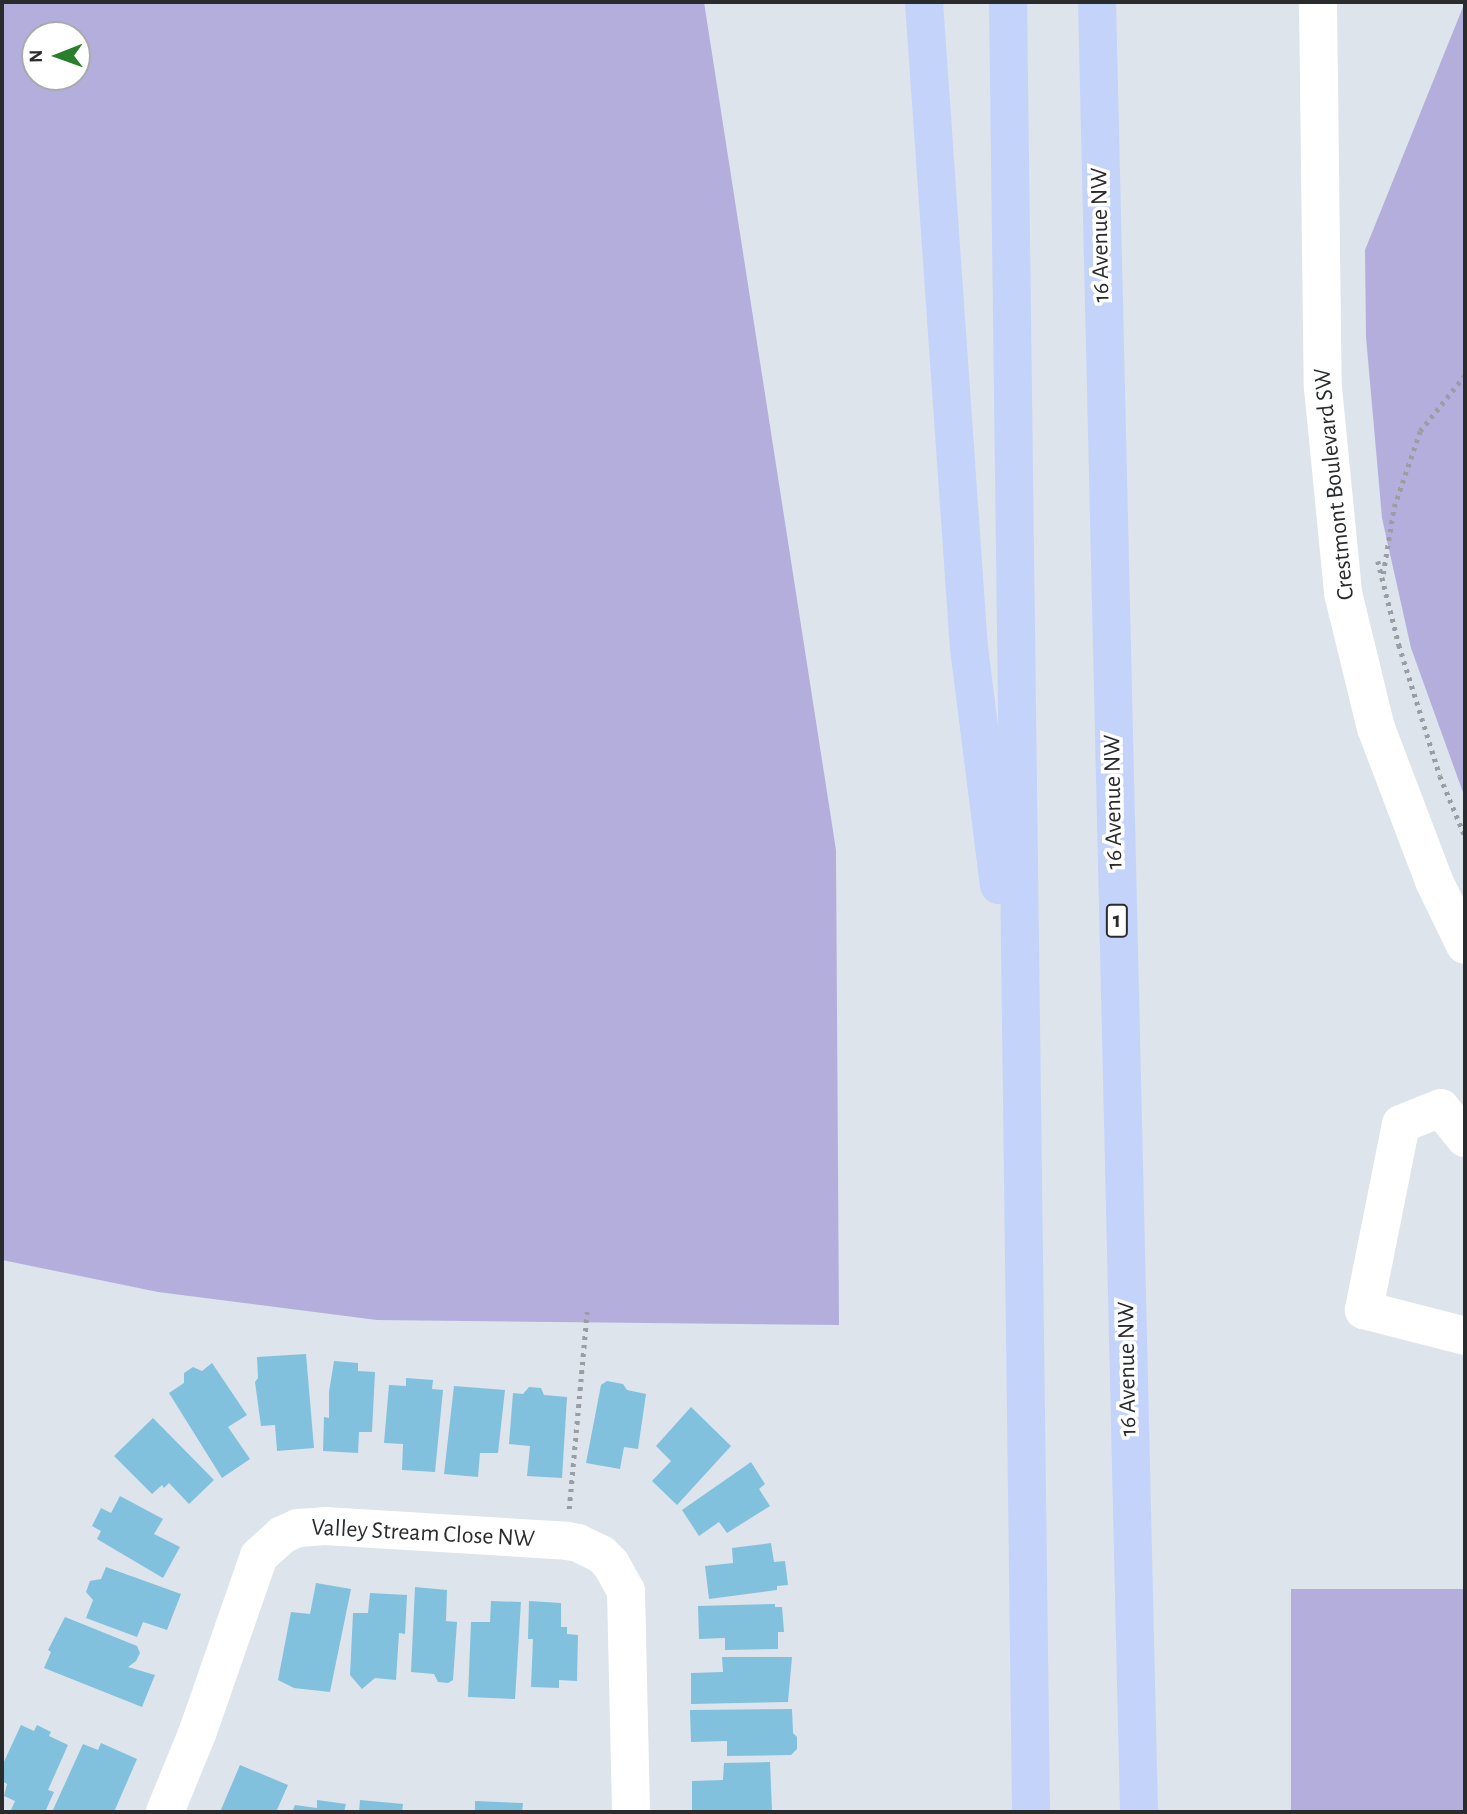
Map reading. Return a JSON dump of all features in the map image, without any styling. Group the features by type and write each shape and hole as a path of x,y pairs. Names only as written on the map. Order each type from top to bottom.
{"highway":[{"path":"924,2 969,648 1023,1071"},
{"path":"1008,2 1031,1812"},
{"name":"16 Avenue NW","path":"1098,11 1139,1812"}],"street":[{"name":"Crestmont Boulevard SW","path":"1318,2 1323,387 1343,593 1376,728 1434,881 1465,944"},
{"path":"1465,1138 1441,1108 1401,1124 1364,1310 1465,1336"},
{"name":"Valley Stream Close NW","path":"165,1812 203,1719 259,1556 282,1535 298,1528 325,1526 567,1541 601,1554 611,1564 626,1591 631,1812"}],"path":[{"path":"1382,578 1394,507 1420,431 1465,375"},
{"path":"1375,551 1399,645 1440,776 1465,836"},
{"path":"567,1541 587,1312"}],"shaded area":[{"path":"2,2 704,2 836,850 839,1325 377,1320 158,1292 2,1260"},
{"path":"1465,2 1465,798 1411,648 1382,518 1366,337 1365,250"},
{"path":"1291,1589 1465,1589 1465,1812 1291,1812"}],"building":[{"path":"306,1354 314,1448 277,1451 275,1425 261,1426 255,1382 258,1378 257,1357"},
{"path":"334,1361 358,1363 358,1371 375,1372 372,1432 359,1432 358,1453 323,1451 324,1417 329,1418 329,1392"},
{"path":"212,1363 247,1415 228,1427 250,1459 222,1478 169,1393 184,1383 184,1373 193,1367 202,1371"},
{"path":"406,1378 433,1380 432,1389 443,1390 435,1472 402,1470 403,1444 384,1443 389,1385 406,1386"},
{"path":"607,1381 623,1384 627,1390 646,1394 638,1449 624,1447 620,1469 586,1463 601,1385"},
{"path":"454,1386 505,1390 498,1453 480,1453 478,1477 444,1474"},
{"path":"529,1387 541,1388 544,1395 567,1397 562,1478 527,1476 530,1446 509,1444 513,1393 523,1394"},
{"path":"691,1407 731,1446 677,1505 652,1481 671,1461 656,1446"},
{"path":"153,1418 214,1480 189,1504 169,1483 164,1488 162,1485 152,1494 114,1456"},
{"path":"751,1462 765,1484 759,1489 770,1506 727,1533 719,1522 699,1536 682,1510"},
{"path":"120,1496 163,1519 154,1534 180,1547 163,1578 97,1539 101,1531 92,1526 101,1508 111,1513"},
{"path":"771,1543 774,1562 785,1561 788,1585 777,1586 777,1590 709,1599 705,1566 733,1563 732,1548"},
{"path":"106,1567 181,1594 167,1630 143,1622 137,1637 86,1618 93,1600 86,1592 90,1581 101,1579"},
{"path":"316,1583 351,1589 330,1692 294,1688 278,1680 291,1612 310,1614"},
{"path":"415,1587 447,1590 446,1621 457,1622 453,1680 448,1683 438,1682 434,1674 411,1672"},
{"path":"370,1593 407,1595 405,1634 399,1633 396,1680 375,1678 362,1689 350,1675 353,1613 368,1613"},
{"path":"491,1601 521,1602 515,1699 468,1697 471,1622 490,1622"},
{"path":"529,1601 561,1603 561,1627 567,1627 567,1634 578,1635 577,1681 559,1680 559,1688 531,1687 533,1639 528,1639"},
{"path":"775,1604 775,1607 782,1607 784,1632 778,1632 778,1649 725,1650 725,1638 699,1639 698,1606"},
{"path":"65,1617 137,1646 140,1653 136,1661 128,1667 155,1675 142,1707 44,1668 51,1652 48,1650"},
{"path":"722,1657 792,1657 788,1702 691,1704 691,1673 723,1672"},
{"path":"792,1709 797,1749 791,1755 727,1756 727,1741 691,1742 690,1710"},
{"path":"21,1725 34,1731 37,1725 51,1732 49,1736 68,1745 48,1790 54,1792 45,1812 10,1812 15,1801 4,1796 7,1784 2,1781 2,1766"},
{"path":"101,1743 137,1759 114,1812 52,1812 83,1744 98,1750"},
{"path":"770,1762 772,1810 692,1810 692,1781 723,1780 724,1763"},
{"path":"240,1765 288,1785 276,1812 220,1812"},
{"path":"317,1800 346,1804 344,1812 292,1812 295,1805 317,1808"},
{"path":"360,1800 403,1804 402,1812 359,1812"},
{"path":"475,1801 523,1803 522,1812 475,1812"}]}
